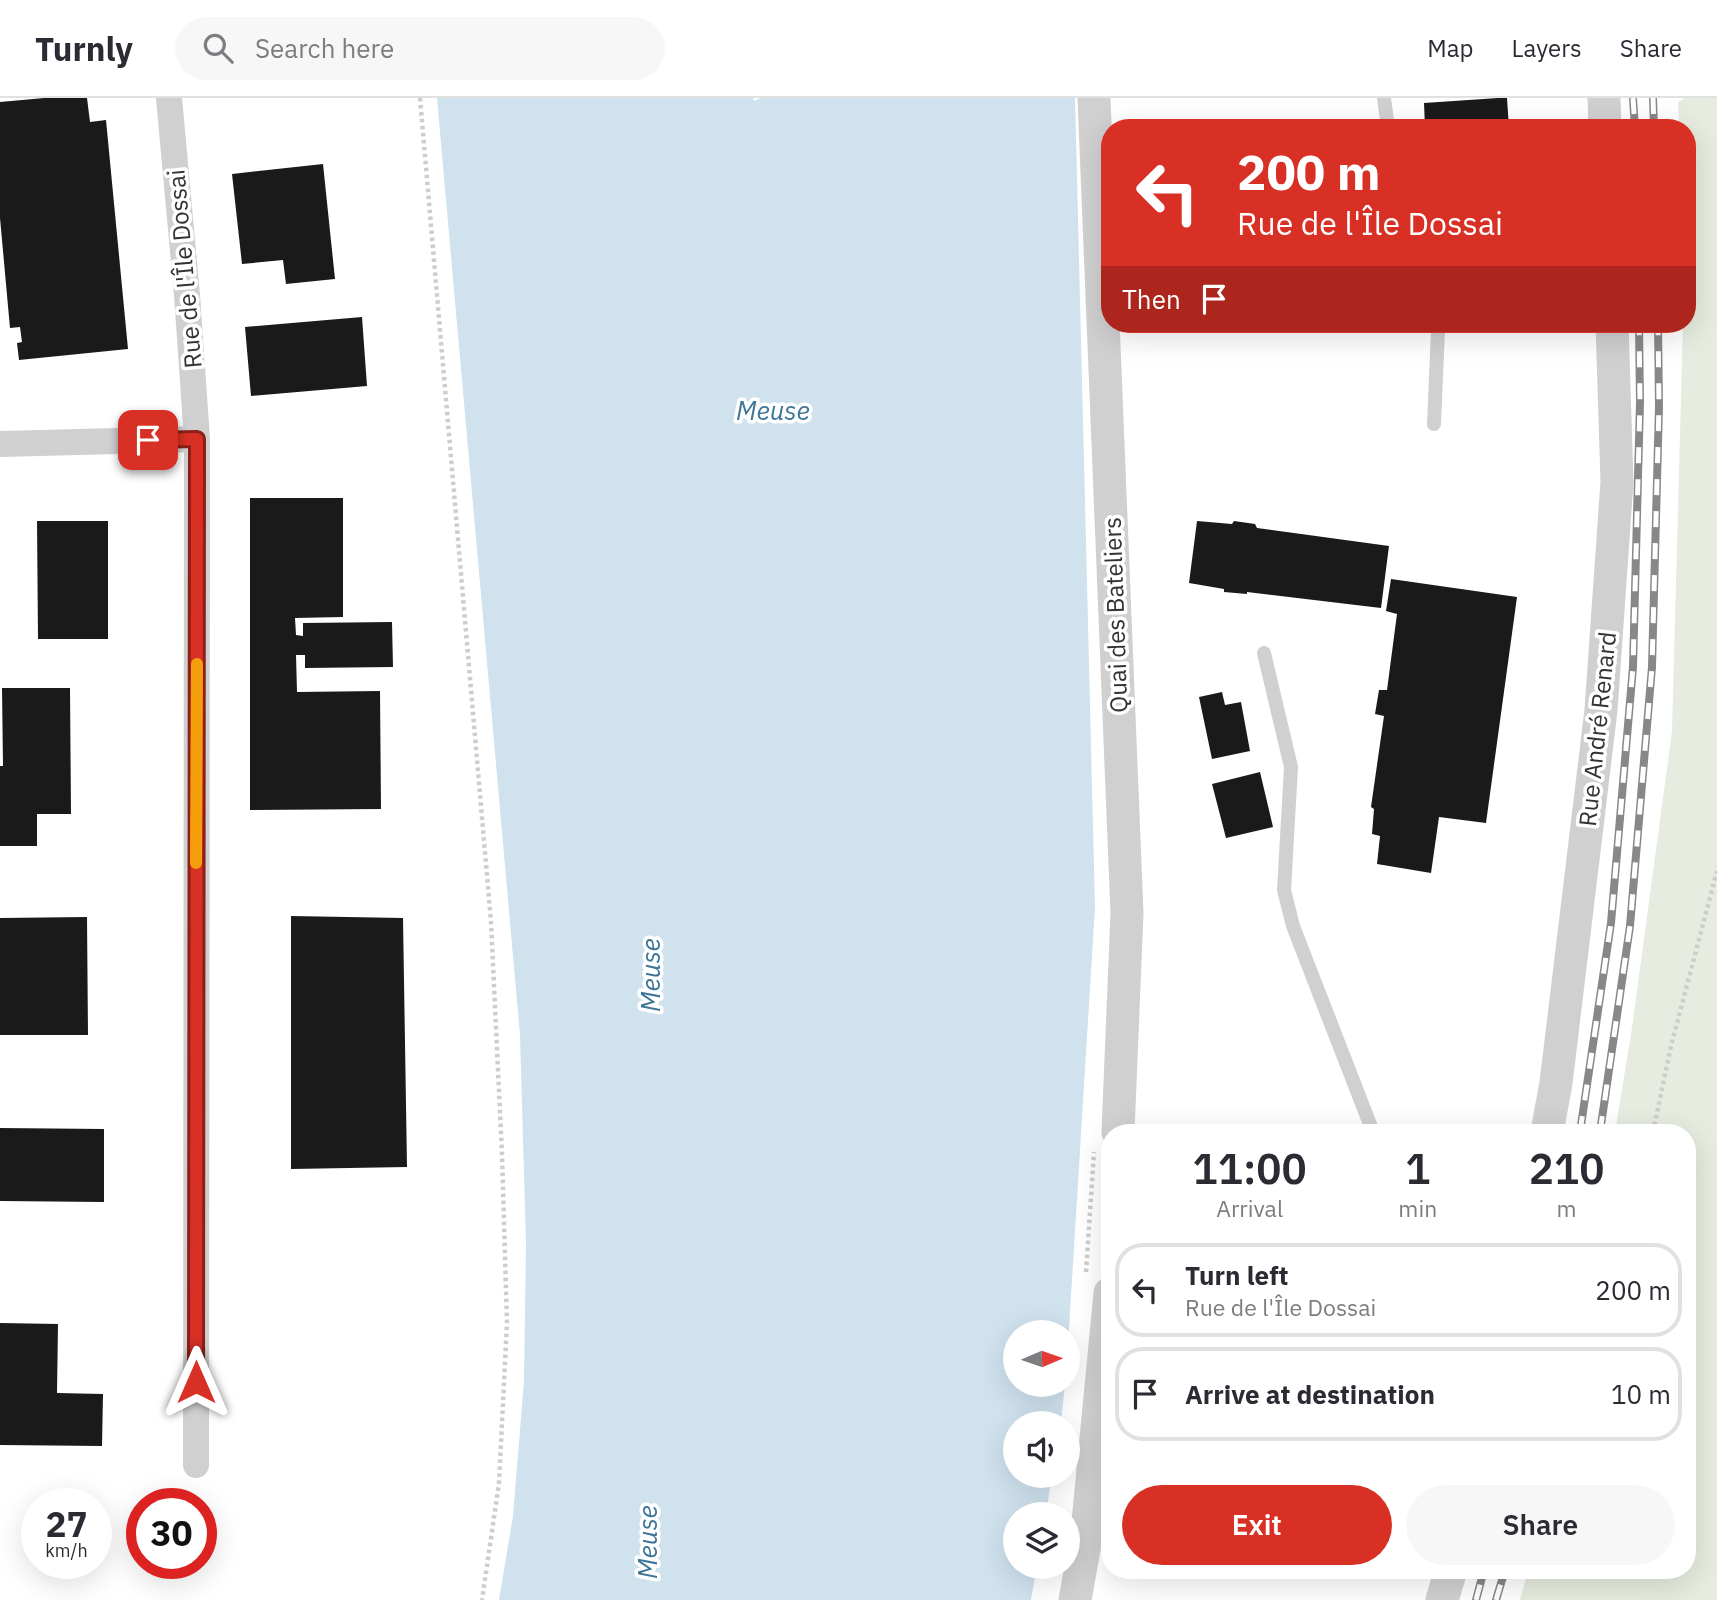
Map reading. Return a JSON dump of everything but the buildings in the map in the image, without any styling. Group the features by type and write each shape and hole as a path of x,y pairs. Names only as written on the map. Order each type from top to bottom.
{"street":[{"name":"Rue de l'Île Dossai","path":"170,98 197,439 195,1465"},
{"name":"Quai des Bateliers","path":"1094,98 1101,271"},
{"path":"1604,98 1605,119"},
{"name":"Quai des Bateliers","path":"1104,333 1127,913 1118,1124"},
{"name":"Rue André Renard","path":"1549,1124 1601,710 1617,482 1612,333"},
{"path":"0,444 197,439"},
{"path":"1075,1600 1087,1532 1101,1387"},
{"path":"1443,1600 1449,1579"}],"lane":[{"path":"1384,98 1387,119"},
{"path":"1434,424 1438,333"},
{"path":"1264,653 1291,767 1284,890 1293,926 1370,1124"}],"path":[{"path":"419,98 491,922 502,1154 507,1323 499,1483 482,1600"},
{"path":"1655,1124 1671,1046 1717,871"}],"shaded area":[{"path":"1685,98 1717,98 1717,1600 1520,1600 1526,1579 1696,1579 1696,1124 1616,1124 1672,731 1683,333 1696,333 1696,119 1679,119 1678,102"}],"water":[{"name":"Meuse","path":"437,98 753,98 754,101 761,98 1075,98 1095,907 1070,1320 1003,1320 1003,1397 1064,1397 1062,1411 1003,1411 1003,1488 1050,1488 1048,1502 1003,1502 1003,1579 1035,1579 1031,1600 499,1600 513,1516 524,1381 526,1244 520,1035"}],"railway":[{"path":"1633,98 1634,119"},
{"path":"1653,98 1654,119"},
{"path":"1581,1124 1611,923 1633,667 1640,402 1639,333"},
{"path":"1601,1124 1630,926 1652,667 1659,406 1658,333"},
{"path":"1476,1600 1482,1579"},
{"path":"1496,1600 1502,1579"}],"slow traffic":[{"path":"196,863 197,664"}],"route":[{"path":"148,440 197,439 196,1382"}]}
